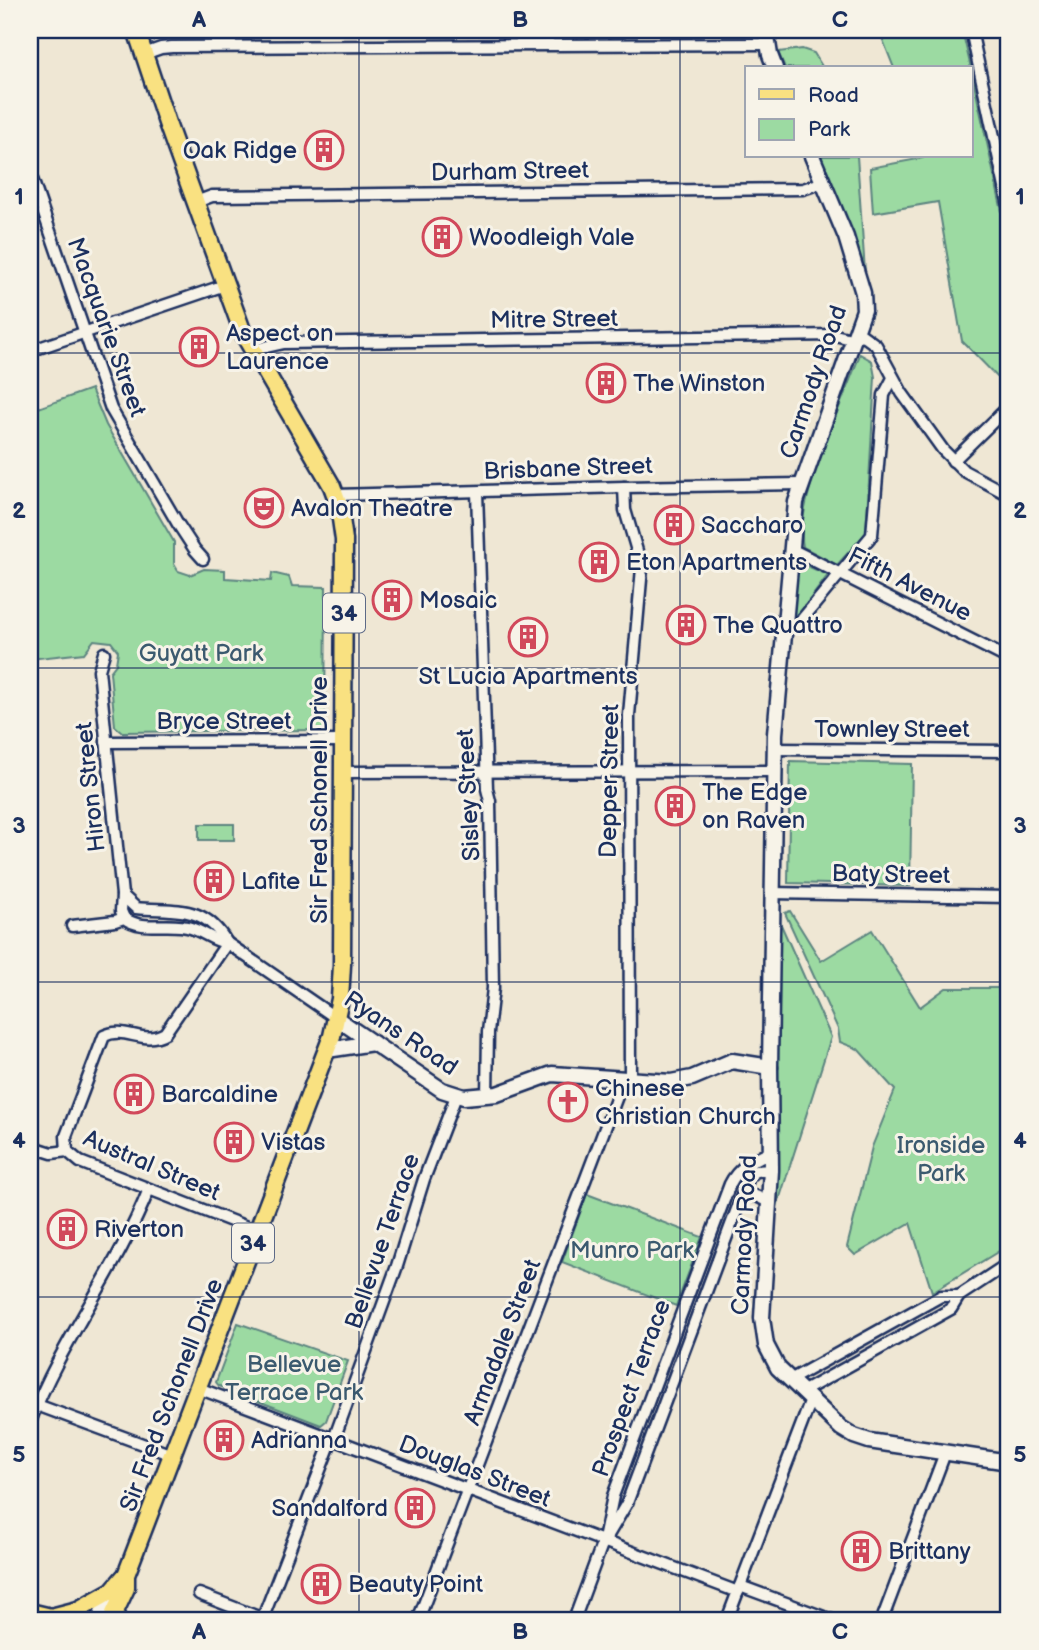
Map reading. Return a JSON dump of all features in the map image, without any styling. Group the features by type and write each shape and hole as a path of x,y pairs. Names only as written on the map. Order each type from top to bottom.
{"main road":[{"name":"Sir Fred Schonell Drive","path":"111,1620 116,1597 126,1588 126,1575 327,1050 341,999 342,517 336,495 243,333 136,30"},
{"path":"30,1612 56,1619 116,1597"}],"street":[{"path":"971,30 1009,206"},
{"path":"144,54 172,47 767,37 774,66"},
{"name":"Carmody Road","path":"813,158 846,237 863,293 864,310 857,336 801,484 796,502 791,549 774,749 770,1067 772,1151 763,1332 770,1356 790,1380 841,1428 858,1438 1009,1462"},
{"name":"Macquarie Street","path":"30,173 111,409 190,544 203,559"},
{"name":"Durham Street","path":"196,202 212,196 803,189 824,183"},
{"path":"30,351 225,285"},
{"path":"857,336 876,345 893,378 933,438 953,461 970,475 1009,495"},
{"name":"Mitre Street","path":"252,349 283,343 857,336"},
{"path":"783,630 799,623 872,535 884,395 893,378"},
{"path":"953,461 1009,405"},
{"name":"Brisbane Street","path":"336,495 801,484"},
{"name":"Depper Street","path":"624,487 625,510 642,568 629,715 627,1079"},
{"name":"Sisley Street","path":"477,492 486,771 491,801 493,880 493,988 488,1032 487,1096"},
{"name":"Fifth Avenue","path":"791,549 1009,659"},
{"name":"Hiron Street","path":"104,653 99,670 122,895 121,911 124,918"},
{"name":"Bryce Street","path":"106,742 341,741"},
{"name":"Townley Street","path":"774,749 1009,751"},
{"path":"341,772 774,771"},
{"name":"Baty Street","path":"771,893 1009,897"},
{"name":"Ryans Road","path":"122,895 136,908 192,912 218,930 227,943"},
{"name":"Ryans Road","path":"72,926 124,918 140,924 190,928 227,943 442,1090 456,1096 487,1096 552,1074 684,1080 732,1061 770,1067"},
{"path":"67,1151 66,1136 104,1036 117,1032 152,1039 165,1032 227,943"},
{"path":"327,1050 373,1043"},
{"name":"Armadale Street","path":"418,1620 627,1079"},
{"name":"Bellevue Terrace","path":"264,1620 397,1266 424,1179 456,1096"},
{"name":"Austral Street","path":"30,1146 52,1153 67,1151 80,1162 257,1231"},
{"name":"Prospect Terrace","path":"574,1620 603,1543 612,1501 730,1184 744,1166 772,1151"},
{"name":"Prospect Terrace","path":"603,1543 626,1503 749,1177 753,1173 771,1170"},
{"path":"30,1422 129,1235 149,1189"},
{"path":"743,1195 757,1196 769,1202"},
{"path":"727,1620 807,1396 950,1309 959,1296 1009,1263"},
{"path":"790,1380 941,1296 959,1296"},
{"name":"Douglas Street","path":"198,1388 603,1543 832,1620"},
{"path":"37,1405 172,1455"},
{"path":"882,1620 945,1453"},
{"path":"198,1594 264,1620"},
{"path":"116,1597 122,1620"},
{"name":"Sir Fred Schonell Drive","path":"99,1620 116,1597"}],"green space":[{"path":"879,30 962,30 971,66 893,66"},
{"path":"802,49 814,53 822,66 784,66 778,52"},
{"path":"972,74 1009,244 1009,389 962,341 938,202 873,213 870,168 923,158 972,158"},
{"path":"820,158 857,158 865,272"},
{"path":"860,354 872,361 875,377 866,533 837,565 803,547 802,528 806,504 822,451"},
{"name":"Guyatt Park","path":"91,389 106,425 174,542 174,564 178,571 190,575 204,569 225,570 225,578 271,581 272,573 289,577 292,586 326,587 325,730 122,732 115,726 110,672 116,664 118,651 111,642 94,640 84,653 30,659 30,411"},
{"path":"798,562 828,575 795,619 793,610"},
{"path":"790,761 912,764 910,886 788,883"},
{"path":"199,824 234,824 234,840 199,840"},
{"name":"Ironside Park","path":"790,911 821,961 872,930 920,1007 946,988 1009,988 1009,1245 932,1292 910,1223 855,1255 847,1247 872,1147 895,1090 858,1049 840,1042 838,1029 785,913"},
{"path":"778,918 831,1037 775,1213"},
{"name":"Munro Park","path":"587,1194 702,1237 676,1306 562,1262"},
{"name":"Bellevue Terrace Park","path":"238,1323 348,1361 326,1421 321,1425 219,1386 216,1382"}],"water":[{"path":"30,814 33,823 30,836"},
{"path":"30,836 36,913 30,955"}],"place":[{"name":"Oak Ridge","path":"324,150"},
{"name":"Woodleigh Vale","path":"442,237"},
{"name":"Aspect on Laurence","path":"199,347"},
{"name":"The Winston","path":"606,383"},
{"name":"Avalon Theatre","path":"264,508"},
{"name":"Saccharo","path":"674,525"},
{"name":"Eton Apartments","path":"599,562"},
{"name":"Mosaic","path":"392,600"},
{"name":"The Quattro","path":"686,625"},
{"name":"St Lucia Apartments","path":"528,637"},
{"name":"The Edge on Raven","path":"675,806"},
{"name":"Lafite","path":"214,881"},
{"name":"Barcaldine","path":"134,1094"},
{"name":"Chinese Christian Church","path":"568,1102"},
{"name":"Vistas","path":"234,1142"},
{"name":"Riverton","path":"67,1229"},
{"name":"Adrianna","path":"224,1440"},
{"name":"Sandalford","path":"415,1508"},
{"name":"Brittany","path":"861,1551"},
{"name":"Beauty Point","path":"321,1584"}]}
